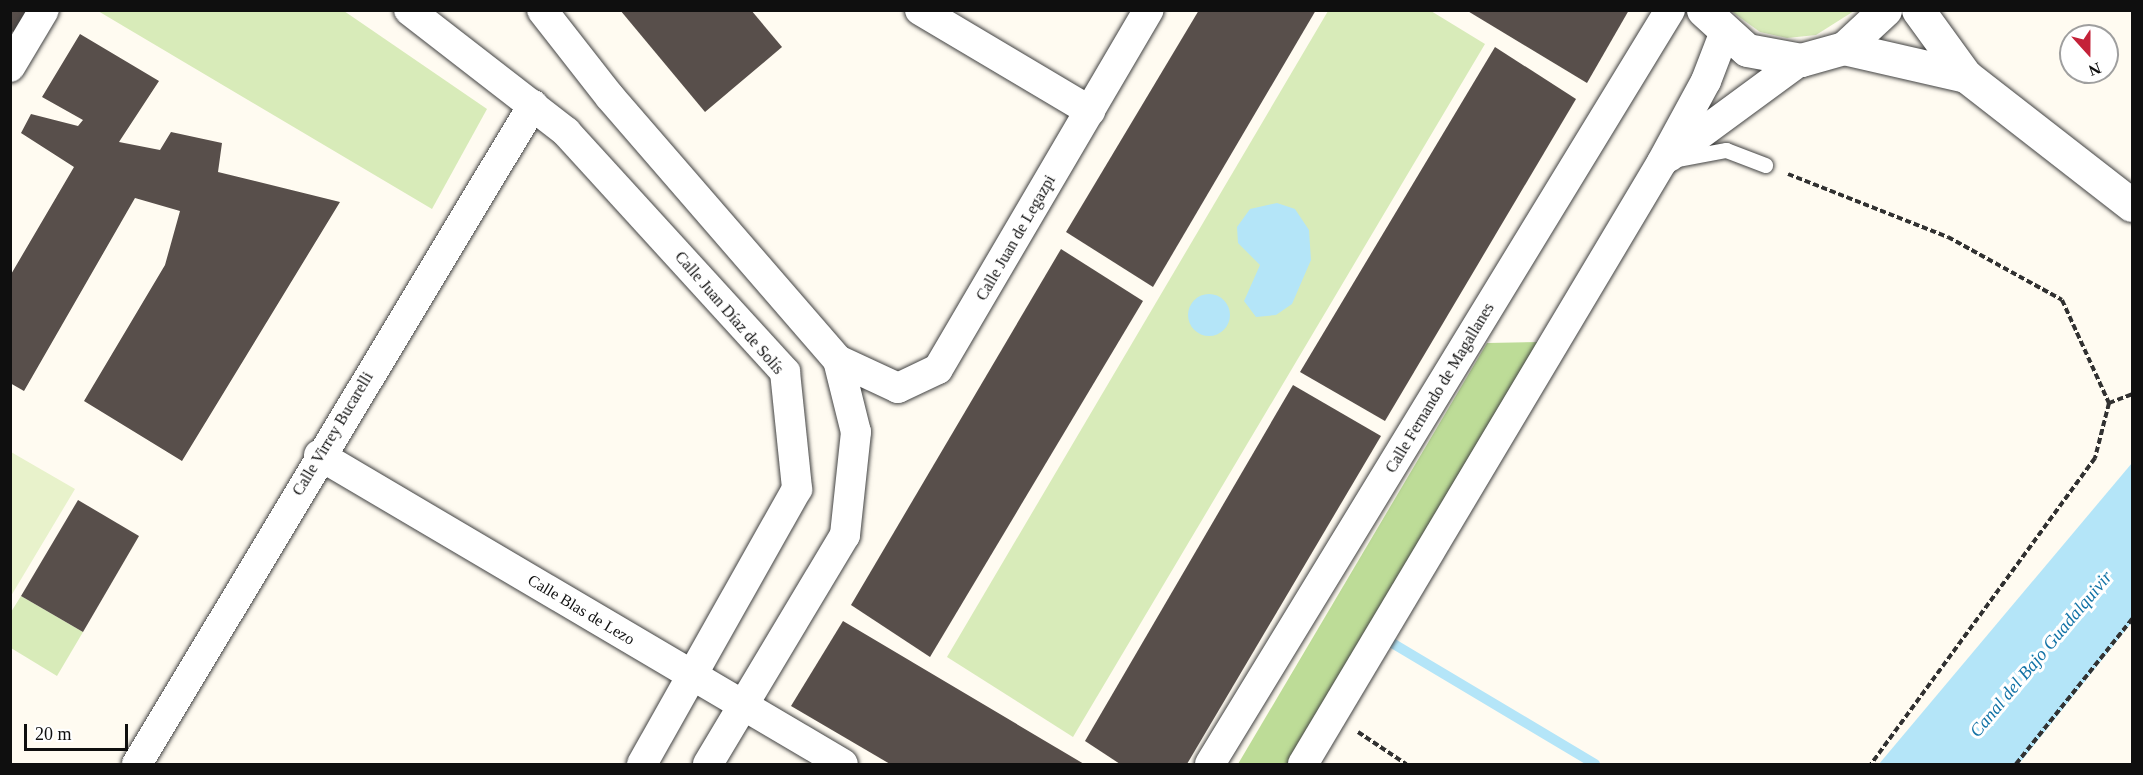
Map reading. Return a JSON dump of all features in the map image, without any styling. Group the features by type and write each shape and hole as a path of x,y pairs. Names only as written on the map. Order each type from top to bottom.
{"street":[{"path":"10,67 44,10"},
{"name":"Calle Juan Díaz de Solís","path":"409,10 566,132 785,372 797,489 695,677 642,765"},
{"path":"542,10 610,97 838,360 856,432 845,535 708,765"},
{"path":"920,10 1090,111"},
{"name":"Calle Juan de Legazpi","path":"838,360 898,388 938,369 1149,10"},
{"name":"Calle Fernando de Magallanes","path":"1210,765 1670,10"},
{"path":"1662,162 1801,60 1844,48 1886,10"},
{"path":"1918,10 1966,76 2133,205"},
{"path":"1713,22 1747,50 1801,60"},
{"path":"1303,765 1662,162 1706,81 1713,22"},
{"path":"1844,48 1966,76"},
{"name":"Calle Virrey Bucarelli","path":"137,765 319,455 533,105"},
{"name":"Calle Blas de Lezo","path":"319,455 843,765"}],"lane":[{"path":"1662,162 1726,150 1765,165"}],"path":[{"path":"1765,165 1948,237 2062,300 2109,403 2095,458 1871,765"},
{"path":"2109,403 2133,394"},
{"path":"2016,765 2133,619"},
{"path":"1333,714 1406,765"}],"green space":[{"path":"98,11 344,11 487,109 432,209"},
{"path":"1328,11 1431,11 1485,44 1073,737 947,657"},
{"path":"1731,11 1854,11 1816,35 1787,38 1760,32"},
{"path":"1542,342 1289,764 1238,764 1487,343"},
{"path":"11,452 75,489 11,596"},
{"path":"21,596 83,632 57,676 11,648 11,612"}],"water":[{"path":"1277,203 1295,209 1309,230 1311,260 1292,304 1276,315 1256,317 1244,301 1260,265 1238,243 1237,227 1250,209"},
{"path":"1209,294 1224,300 1230,315 1224,330 1209,336 1194,330 1188,315 1194,300"},
{"name":"Canal del Bajo Guadalquivir","path":"2132,463 2132,622 2019,764 1879,764"}],"building":[{"path":"10,10 40,10 29,36 10,31"},
{"path":"620,10 751,10 782,47 705,112"},
{"path":"1199,10 1316,10 1153,287 1066,232"},
{"path":"1466,10 1629,10 1587,83"},
{"path":"80,34 159,81 119,142 160,150 171,132 222,143 218,172 340,202 182,461 84,401 165,265 180,211 135,198 24,391 10,383 10,276 74,167 21,133 31,114 78,126 83,120 42,97"},
{"path":"1495,47 1576,99 1385,421 1300,372"},
{"path":"1061,249 1143,301 930,657 851,605"},
{"path":"1293,385 1381,436 1187,764 1120,764 1085,741"},
{"path":"78,500 139,536 83,632 21,596"},
{"path":"843,621 1084,764 890,764 791,706"}],"waterway":[{"path":"1382,637 1595,764"}]}
